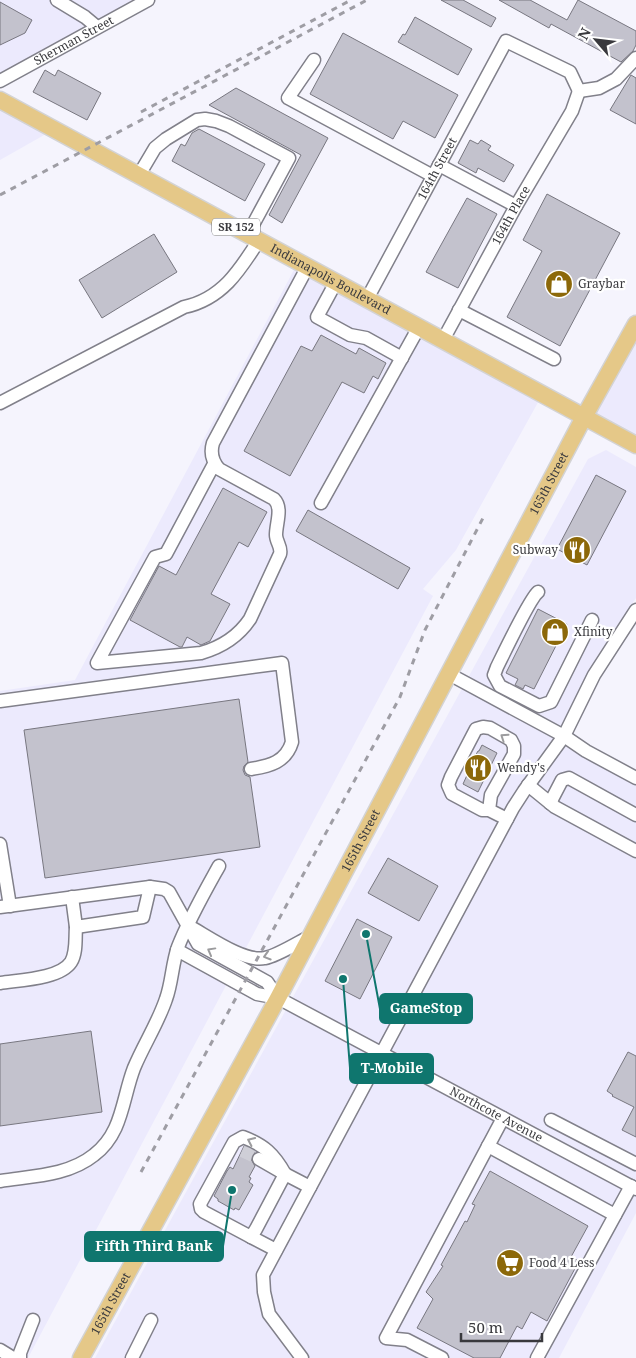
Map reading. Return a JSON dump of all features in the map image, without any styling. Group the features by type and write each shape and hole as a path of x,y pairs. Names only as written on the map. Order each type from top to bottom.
{"main road":[{"name":"Indianapolis Boulevard","path":"0,100 636,445"},
{"name":"165th Street","path":"81,1358 278,998 584,417 636,324"}],"street":[{"path":"56,0 85,17 97,27"},
{"name":"Sherman Street","path":"3,76 147,0"},
{"name":"164th Street","path":"367,298 506,41 570,72 579,90"},
{"path":"579,90 599,88 616,79 636,58"},
{"path":"314,60 288,98 436,171 516,206"},
{"name":"164th Place","path":"443,340 516,206 572,111 579,90"},
{"path":"0,404 184,306 196,304 236,276 289,158 229,126 205,119 197,120 155,148 140,175"},
{"path":"214,464 166,554 155,557 97,663 201,653 228,642 244,628 250,619 280,554 281,549 276,537 279,508 274,499 214,464 212,455 213,443 308,266"},
{"path":"336,282 317,317 350,335 366,338 402,358"},
{"path":"459,310 554,359"},
{"path":"321,503 419,327"},
{"path":"538,592 535,594 497,667 494,675 500,686 539,706 551,702 592,620"},
{"path":"302,1358 269,1314 264,1292 263,1275 507,819 528,785 564,736 594,675 636,610"},
{"path":"0,701 282,663 292,742 290,750 285,756 269,766 251,769"},
{"path":"449,674 564,736 586,751 636,778"},
{"path":"489,810 491,794 514,754 514,746 511,740 490,728 483,727 476,730 448,785 452,794 482,810 489,810 507,819"},
{"path":"550,803 562,780 569,778 636,815"},
{"path":"528,785 550,803 636,851"},
{"path":"0,844 5,906 150,887 164,888 169,892 198,944 267,982 278,998"},
{"path":"0,1181 62,1171 80,1165 95,1154 110,1138 121,1116 134,1068 167,998 177,950 187,924 219,866"},
{"path":"76,927 143,917 150,887"},
{"path":"0,983 58,973 71,962 74,954 76,927 72,897"},
{"path":"187,924 241,954 258,959 267,958 311,936"},
{"path":"177,950 257,994 278,998"},
{"name":"Northcote Avenue","path":"278,998 633,1187"},
{"path":"442,1358 407,1340 386,1338 503,1118"},
{"path":"551,1120 636,1164"},
{"path":"276,1250 204,1212 200,1204 237,1148 234,1142 243,1137 273,1154 285,1174"},
{"path":"488,1146 615,1215"},
{"path":"259,1159 310,1187"},
{"path":"251,1237 285,1174"},
{"path":"538,1358 615,1215 633,1187"},
{"path":"20,1358 20,1353 33,1320"},
{"path":"132,1358 151,1320"},
{"path":"0,1350 13,1358"}],"shaded area":[{"path":"0,0 141,0 0,78"},
{"path":"0,102 53,130 0,160"},
{"path":"296,266 541,397 456,550 423,589 433,596 28,1358 0,1358 0,691 75,680"},
{"path":"636,334 636,440 591,416"},
{"path":"606,450 636,467 636,598 596,658 555,741 636,784 636,1213 559,1358 95,1358 588,459"}],"building":[{"path":"441,0 463,0 496,18 491,27"},
{"path":"499,0 530,0 567,20 578,0 636,31 636,45 633,51 621,62 551,24 549,28"},
{"path":"0,2 32,20 25,33 0,45"},
{"path":"415,17 472,49 458,75 398,42 403,34 405,35"},
{"path":"343,33 458,95 435,138 403,121 393,139 310,94"},
{"path":"45,70 55,76 58,70 101,93 87,120 33,92"},
{"path":"631,75 636,78 636,124 610,110"},
{"path":"236,88 328,138 282,223 269,215 301,155 209,105"},
{"path":"199,129 265,164 245,201 172,161 181,144 185,146 192,133"},
{"path":"470,140 478,144 481,140 491,146 488,150 514,165 504,182 478,168 476,173 458,163"},
{"name":"Graybar","path":"547,194 620,233 560,346 507,317 542,251 523,240"},
{"path":"467,198 497,214 458,288 426,272"},
{"path":"154,234 177,272 102,318 79,280"},
{"path":"321,335 356,354 359,348 386,363 378,379 373,376 364,393 342,382 290,476 244,451 301,346 312,351"},
{"path":"596,475 626,491 587,565 557,549"},
{"path":"223,488 267,512 248,547 239,542 211,594 230,604 210,641 201,645 187,637 182,647 180,647 130,620 159,566 176,575"},
{"path":"308,510 410,568 398,589 296,531"},
{"path":"538,609 567,624 534,689 525,685 523,689 515,685 518,679 506,673"},
{"path":"239,699 248,762 243,770 245,775 250,777 260,847 45,878 24,730"},
{"name":"Wendy's","path":"482,745 497,753 478,792 463,784 468,773 466,772"},
{"path":"388,858 438,886 419,921 368,893"},
{"path":"357,919 392,937 360,999 325,981"},
{"path":"91,1031 102,1112 0,1126 0,1044"},
{"path":"628,1052 636,1056 636,1137 622,1130 634,1107 612,1096 607,1091"},
{"path":"244,1146 255,1152 251,1159 255,1166 249,1177 251,1178 249,1182 253,1185 239,1210 235,1208 234,1210 218,1201 214,1196 227,1171 230,1167 233,1169"},
{"name":"Food 4 Less","path":"490,1171 588,1226 571,1257 579,1261 547,1321 531,1312 522,1329 517,1326 500,1358 474,1358 417,1328 433,1299 426,1292 443,1266 441,1265 465,1221 467,1222 475,1205 472,1204"}],"tunnel":[{"path":"242,1151 259,1159"}],"railway":[{"path":"141,112 351,0"},
{"path":"0,195 367,0"},
{"path":"141,1172 400,697 425,630 483,518"}],"place":[{"name":"Graybar","path":"559,284"},
{"name":"Subway","path":"577,550"},
{"name":"Xfinity","path":"555,632"},
{"name":"Wendy's","path":"478,768"},
{"name":"GameStop","path":"366,934"},
{"name":"T-Mobile","path":"343,979"},
{"name":"Fifth Third Bank","path":"232,1190"},
{"name":"Food 4 Less","path":"510,1263"}]}
